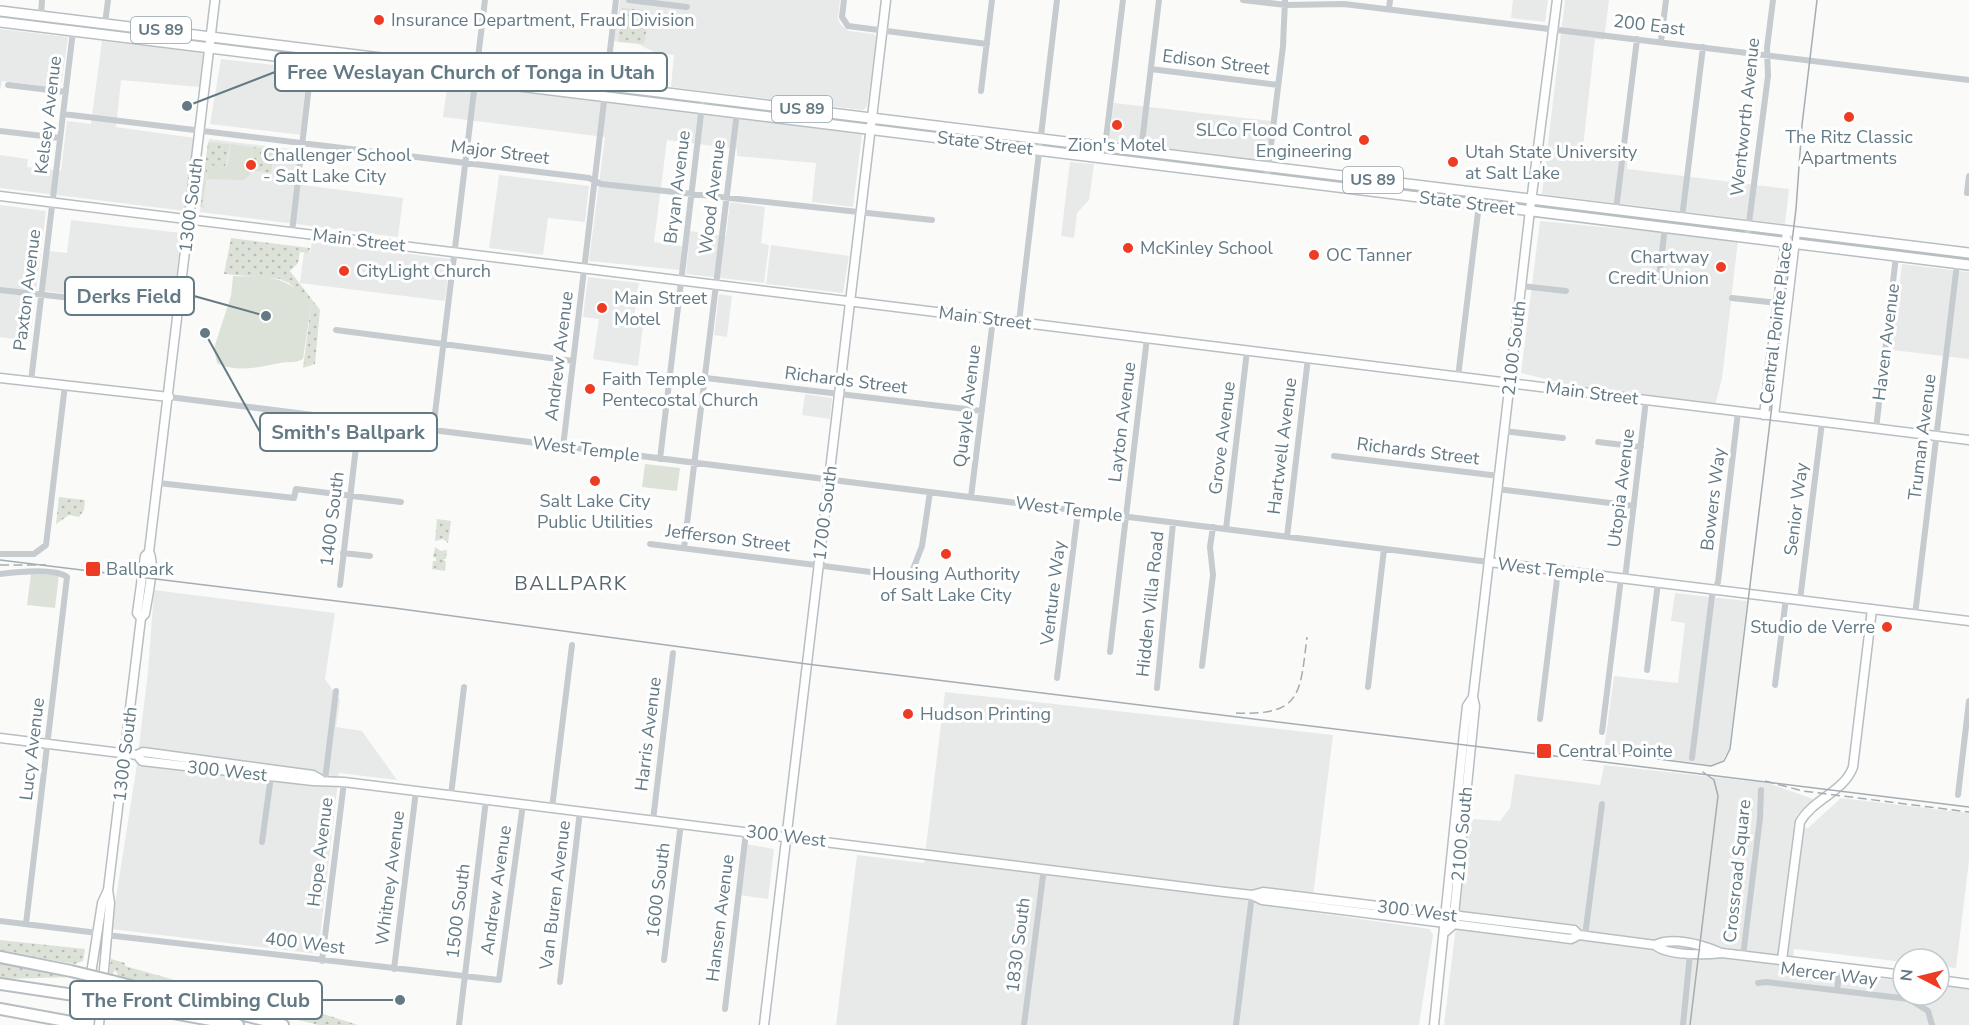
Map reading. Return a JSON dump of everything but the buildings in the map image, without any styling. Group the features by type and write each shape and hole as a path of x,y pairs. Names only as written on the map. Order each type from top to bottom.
{"highway":[{"path":"0,957 71,970 283,1025"},
{"path":"0,984 88,997 238,1025"},
{"path":"0,1009 88,1025"}],"main road":[{"name":"1300 South","path":"102,934 141,618 137,613 145,556 149,552 169,397 215,0"},
{"name":"1700 South","path":"764,1025 886,0"},
{"name":"2100 South","path":"1447,927 1454,915 1475,706 1473,697 1531,199 1557,0"},
{"name":"State Street","path":"0,11 1964,253"},
{"path":"17,24 41,16"},
{"name":"State Street","path":"0,22 1969,265"},
{"path":"73,31 90,22"},
{"name":"Main Street","path":"0,196 1969,440"},
{"path":"1665,227 1670,223 1696,225 1706,221"},
{"name":"Central Pointe Place","path":"1764,415 1778,303 1792,231"},
{"name":"Central Pointe Place","path":"1774,416 1790,243"},
{"path":"1933,261 1936,256 1952,258 1964,253"},
{"path":"1957,264 1963,258 1969,259"},
{"path":"0,378 169,397"},
{"name":"West Temple","path":"1489,562 1969,621"},
{"path":"1782,960 1800,822 1809,810 1846,780 1853,767 1872,609"},
{"name":"2100 South","path":"1434,1025 1447,927 1445,914 1467,706 1473,697"},
{"name":"300 West","path":"0,738 126,754 137,755 143,752 313,775 344,782 1252,895 1262,900 1447,927 1571,939 1582,936 1655,945 1662,941 1703,946 1722,953"},
{"name":"300 West","path":"137,755 142,760 313,781 323,779"},
{"name":"300 West","path":"1252,895 1263,892 1454,915 1574,930 1582,936"},
{"path":"83,1025 102,934"},
{"path":"99,1025 102,934"},
{"name":"300 West","path":"1655,945 1660,950 1690,954 1722,953 1891,973"},
{"path":"1951,982 1969,984"}],"street":[{"path":"41,16 42,0"},
{"path":"105,24 108,0"},
{"path":"433,430 485,0"},
{"name":"Andrew Avenue","path":"563,447 616,0"},
{"path":"629,0 687,7"},
{"path":"844,0 844,22 852,27 987,44"},
{"path":"981,91 992,0"},
{"path":"1019,322 1057,0"},
{"path":"1105,147 1123,0"},
{"path":"1141,151 1159,0"},
{"name":"200 East","path":"1243,0 1285,3 1336,2 1969,80"},
{"name":"200 East","path":"1317,0 1325,3"},
{"path":"1389,9 1390,0"},
{"path":"1661,42 1666,0"},
{"name":"Wentworth Avenue","path":"1747,238 1773,0"},
{"path":"1267,178 1285,3"},
{"name":"Kelsey Avenue","path":"52,203 73,31"},
{"path":"1616,210 1637,39"},
{"path":"1682,218 1703,47"},
{"path":"292,232 312,60"},
{"name":"Edison Street","path":"1151,69 1278,85"},
{"path":"8,85 66,92"},
{"name":"Bryan Avenue","path":"681,280 703,97"},
{"name":"Wood Avenue","path":"717,285 737,112"},
{"name":"Major Street","path":"63,114 466,163 691,195 932,220"},
{"path":"0,131 60,138"},
{"path":"1967,193 1969,176"},
{"name":"Paxton Avenue","path":"31,381 52,203"},
{"path":"1458,377 1479,204"},
{"path":"1659,277 1665,227"},
{"name":"Haven Avenue","path":"1876,429 1896,256"},
{"name":"Truman Avenue","path":"1915,615 1957,264"},
{"path":"660,459 681,280"},
{"path":"684,548 717,285"},
{"path":"1521,286 1566,291"},
{"path":"0,290 42,293 81,301 178,310"},
{"path":"1732,298 1778,303"},
{"name":"Quayle Avenue","path":"971,497 993,319"},
{"path":"336,330 573,361"},
{"name":"Layton Avenue","path":"1110,652 1147,338"},
{"name":"Grove Avenue","path":"1226,529 1247,351"},
{"name":"Hartwell Avenue","path":"1287,537 1308,358"},
{"name":"Richards Street","path":"706,378 982,411"},
{"path":"0,554 34,554 46,545 65,385"},
{"name":"West Temple","path":"169,397 1489,562"},
{"name":"Utopia Avenue","path":"1602,732 1634,506 1646,400"},
{"name":"Bowers Way","path":"1692,758 1714,590 1718,582 1738,412"},
{"name":"1400 South","path":"340,585 359,421"},
{"name":"Senior Way","path":"1800,600 1822,422"},
{"path":"1504,431 1563,438"},
{"path":"1598,442 1641,447"},
{"name":"Richards Street","path":"1334,456 1499,476"},
{"path":"158,483 294,498 296,489 401,502"},
{"path":"1497,489 1634,506"},
{"name":"Jefferson Street","path":"650,544 910,577 924,538 930,492"},
{"name":"Venture Way","path":"1057,678 1078,511"},
{"name":"Hidden Villa Road","path":"1157,688 1173,523"},
{"path":"1202,666 1213,575 1210,547 1213,527"},
{"path":"1368,687 1384,549"},
{"path":"344,553 370,556"},
{"path":"1540,719 1558,571"},
{"name":"Lucy Avenue","path":"0,573 52,572 62,573 67,577 26,924"},
{"path":"1647,670 1658,583"},
{"path":"1775,685 1786,598"},
{"path":"552,808 572,645"},
{"name":"Harris Avenue","path":"653,820 673,652"},
{"path":"451,795 464,687"},
{"path":"323,779 336,691"},
{"path":"1958,795 1969,701"},
{"path":"262,842 271,776"},
{"name":"Hope Avenue","path":"322,960 344,782"},
{"name":"Crossroad Square","path":"1743,956 1760,818 1761,790"},
{"name":"Whitney Avenue","path":"394,969 416,791"},
{"name":"1500 South","path":"459,1025 486,800"},
{"name":"Andrew Avenue","path":"499,981 523,804"},
{"path":"1582,936 1602,804"},
{"name":"Van Buren Avenue","path":"560,982 580,811"},
{"name":"1600 South","path":"664,960 681,823"},
{"name":"Hansen Avenue","path":"725,1009 746,831"},
{"name":"1830 South","path":"1024,1025 1044,868"},
{"path":"1236,1025 1252,895"},
{"name":"400 West","path":"0,921 499,981"},
{"path":"1683,1025 1690,954"},
{"path":"1837,990 1840,967"},
{"name":"Mercer Way","path":"1758,983 1909,999 1923,1006 1929,1013 1932,1025"}],"shaded area":[{"path":"620,0 840,0 838,19 841,25 849,31 874,34 877,38 867,107 863,110 671,87 674,55 656,53 638,44 614,41"},
{"path":"1513,0 1548,0 1545,22 1511,18"},
{"path":"1565,0 1609,0 1604,40 1595,39 1583,147 1628,153 1627,169 1789,189 1785,224 1542,194"},
{"path":"622,8 645,10 643,25 647,26 644,44 618,42"},
{"path":"0,29 68,37 61,86 56,88 2,81 0,91"},
{"path":"102,41 204,53 200,87 121,80 116,127 194,138 185,211 0,188 0,155 28,159 27,167 61,171 67,121 91,124"},
{"path":"221,59 309,69 302,135 210,124"},
{"path":"448,82 862,134 853,207 812,202 816,163 737,156 737,149 667,140 654,242 682,246 680,270 589,261 605,137 443,117"},
{"path":"1114,103 1271,121 1266,161 1109,141"},
{"path":"209,139 299,150 295,184 403,198 398,237 200,212"},
{"path":"208,142 230,144 225,167 208,165 203,205 205,208 200,207"},
{"path":"231,144 252,147 250,175 244,180 207,179 208,165 227,167"},
{"path":"252,147 274,150 271,173 251,170"},
{"path":"1070,162 1094,164 1089,200 1077,213 1074,238 1061,236"},
{"path":"499,175 589,186 585,222 548,218 543,255 489,248"},
{"path":"730,202 765,207 761,243 769,245 764,283 686,274 690,231 726,236"},
{"path":"0,205 46,211 30,341 0,337"},
{"path":"71,220 181,233 173,306 45,291 49,251 67,253"},
{"path":"1540,221 1738,240 1722,379 1715,405 1566,384 1521,373"},
{"path":"231,238 310,248 309,253 300,252 298,263 290,271 320,310 315,364 303,368 311,306 289,283 280,279 224,274"},
{"path":"312,242 450,259 445,301 300,283 304,252 310,253"},
{"path":"771,245 849,256 843,293 766,284"},
{"path":"1902,264 1969,272 1969,359 1892,350"},
{"path":"233,276 277,279 294,288 311,306 303,359 248,368 232,368 217,363 214,348 231,296"},
{"path":"588,277 639,283 633,323 643,325 638,366 593,359 599,319 583,317"},
{"path":"719,294 732,296 727,337 714,335"},
{"path":"805,394 832,398 830,419 802,415"},
{"path":"645,464 680,468 677,491 642,487"},
{"path":"59,497 85,500 84,510 79,517 69,515 56,524"},
{"path":"437,519 451,521 448,543 443,539 435,541"},
{"path":"435,547 441,551 447,550 446,559 443,559 446,562 445,571 432,569 433,561 436,561 433,557"},
{"path":"31,574 59,575 55,608 27,605"},
{"path":"154,590 335,613 325,679 340,700 336,727 362,731 397,780 339,773 318,954 111,929 136,771 148,672"},
{"path":"1675,593 1747,601 1729,750 1722,761 1711,765 1604,750 1614,676 1678,683 1685,623 1671,621"},
{"path":"945,692 1333,735 1311,912 1430,929 1433,935 1419,1025 836,1025 857,855 924,863"},
{"path":"1604,765 1768,783 1813,799 1797,815 1793,827 1808,828 1841,798 1969,813 1969,860 1956,968 1951,967 1951,947 1891,947 1891,961 1794,949 1793,968 1891,980 1891,1007 1951,1007 1951,986 1969,988 1969,1025 1444,1025 1468,828 1474,819 1500,821 1510,808 1515,774 1600,785"},
{"path":"746,844 774,849 768,899 740,895"},
{"path":"0,940 85,949 83,961 75,964 0,951"},
{"path":"111,959 125,963 125,966 270,1007 272,1004 307,1013 308,1009 358,1025 319,1025 120,978 115,970 112,975 109,974"},
{"path":"0,961 75,977 0,979"}],"tram line":[{"path":"1606,752 1711,766 1724,761 1730,749 1796,209 1802,125 1817,0"},
{"path":"0,560 394,608 807,664 1969,807"},
{"path":"1690,1025 1718,796 1714,780 1703,772"}],"railway":[{"path":"0,565 46,565"},
{"path":"1236,713 1274,710 1286,705 1294,697 1302,673 1307,637"},
{"path":"1765,781 1803,791 1969,812"}],"place":[{"name":"Insurance Department, Fraud Division","path":"379,20"},
{"name":"Free Weslayan Church of Tonga in Utah","path":"187,106"},
{"name":"The Ritz Classic Apartments","path":"1849,117"},
{"name":"Zion's Motel","path":"1117,125"},
{"name":"SLCo Flood Control Engineering","path":"1364,140"},
{"name":"Utah State University at Salt Lake","path":"1453,162"},
{"name":"Challenger School - Salt Lake City","path":"251,165"},
{"name":"McKinley School","path":"1128,248"},
{"name":"OC Tanner","path":"1314,255"},
{"name":"Chartway Credit Union","path":"1721,267"},
{"name":"CityLight Church","path":"344,271"},
{"name":"Main Street Motel","path":"602,308"},
{"name":"Derks Field","path":"266,316"},
{"name":"Smith's Ballpark","path":"205,333"},
{"name":"Faith Temple Pentecostal Church","path":"590,389"},
{"name":"Salt Lake City Public Utilities","path":"595,481"},
{"name":"Housing Authority of Salt Lake City","path":"946,554"},
{"name":"Ballpark","path":"93,569"},
{"name":"Studio de Verre","path":"1887,627"},
{"name":"Hudson Printing","path":"908,714"},
{"name":"Central Pointe","path":"1544,751"},
{"name":"The Front Climbing Club","path":"400,1000"}],"district":[{"name":"BALLPARK","path":"571,583"}]}
